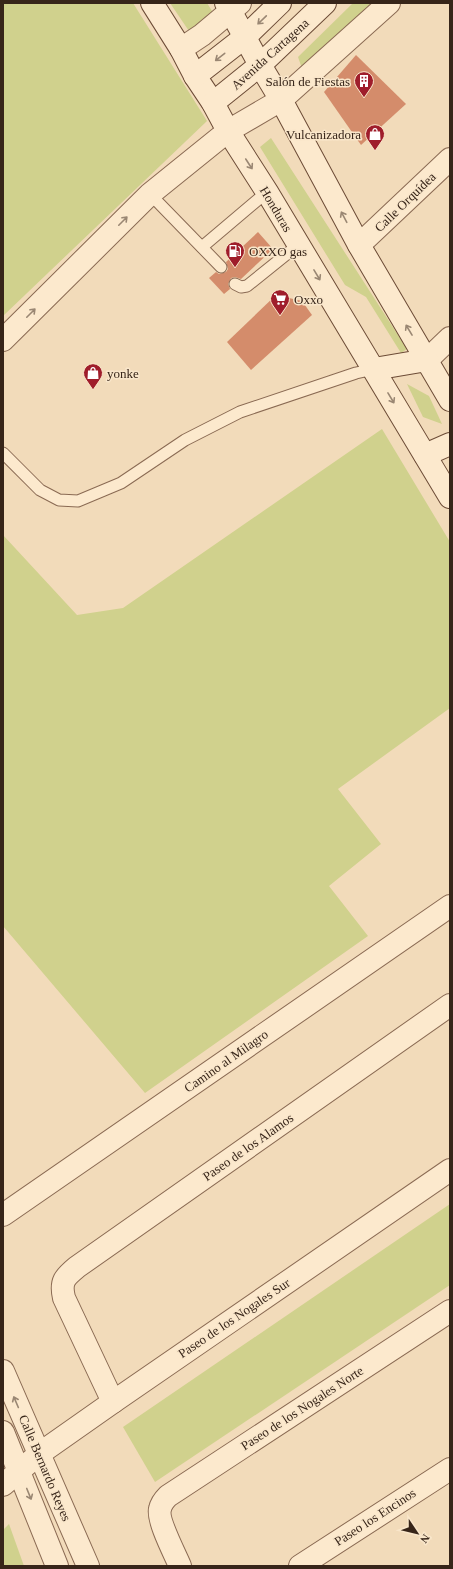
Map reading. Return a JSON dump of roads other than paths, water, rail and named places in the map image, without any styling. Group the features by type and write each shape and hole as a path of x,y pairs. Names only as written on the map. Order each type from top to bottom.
{"street":[{"name":"Honduras","path":"152,3 182,49 195,76 213,103 228,132 267,192 450,497"},
{"path":"195,76 245,37 280,3"},
{"name":"Avenida Cartagena","path":"213,103 260,66 325,3"},
{"path":"3,340 150,194 228,132 281,100 389,3"},
{"path":"182,49 202,35 232,6 245,37 260,66 281,100 359,245 450,400"},
{"name":"Calle Orquídea","path":"359,245 450,159"},
{"path":"374,369 427,360 450,338"},
{"path":"425,455 450,444"},
{"name":"Camino al Milagro","path":"3,1215 450,906"},
{"name":"Paseo de los Alamos","path":"113,1402 64,1298 62,1288 66,1276 77,1266 450,1005"},
{"name":"Paseo de los Nogales Sur","path":"3,1485 39,1454 450,1170"},
{"name":"Paseo de los Nogales Norte","path":"180,1566 163,1527 159,1510 163,1501 176,1490 450,1311"},
{"name":"Calle Bernardo Reyes","path":"3,1371 88,1566"},
{"name":"Calle Bernardo Reyes","path":"3,1432 57,1566"},
{"name":"Paseo los Encinos","path":"300,1566 450,1469"}],"lane":[{"path":"202,247 267,192"},
{"path":"150,194 221,267"},
{"path":"235,284 241,287 247,286 298,245"},
{"path":"3,453 40,490 59,500 78,501 121,483 185,440 240,412 356,373 374,369"}],"place":[{"name":"Salón de Fiestas","path":"364,98"},
{"name":"Vulcanizadora","path":"375,151"},
{"name":"OXXO gas","path":"235,268"},
{"name":"Oxxo","path":"280,316"},
{"name":"yonke","path":"93,390"}]}
